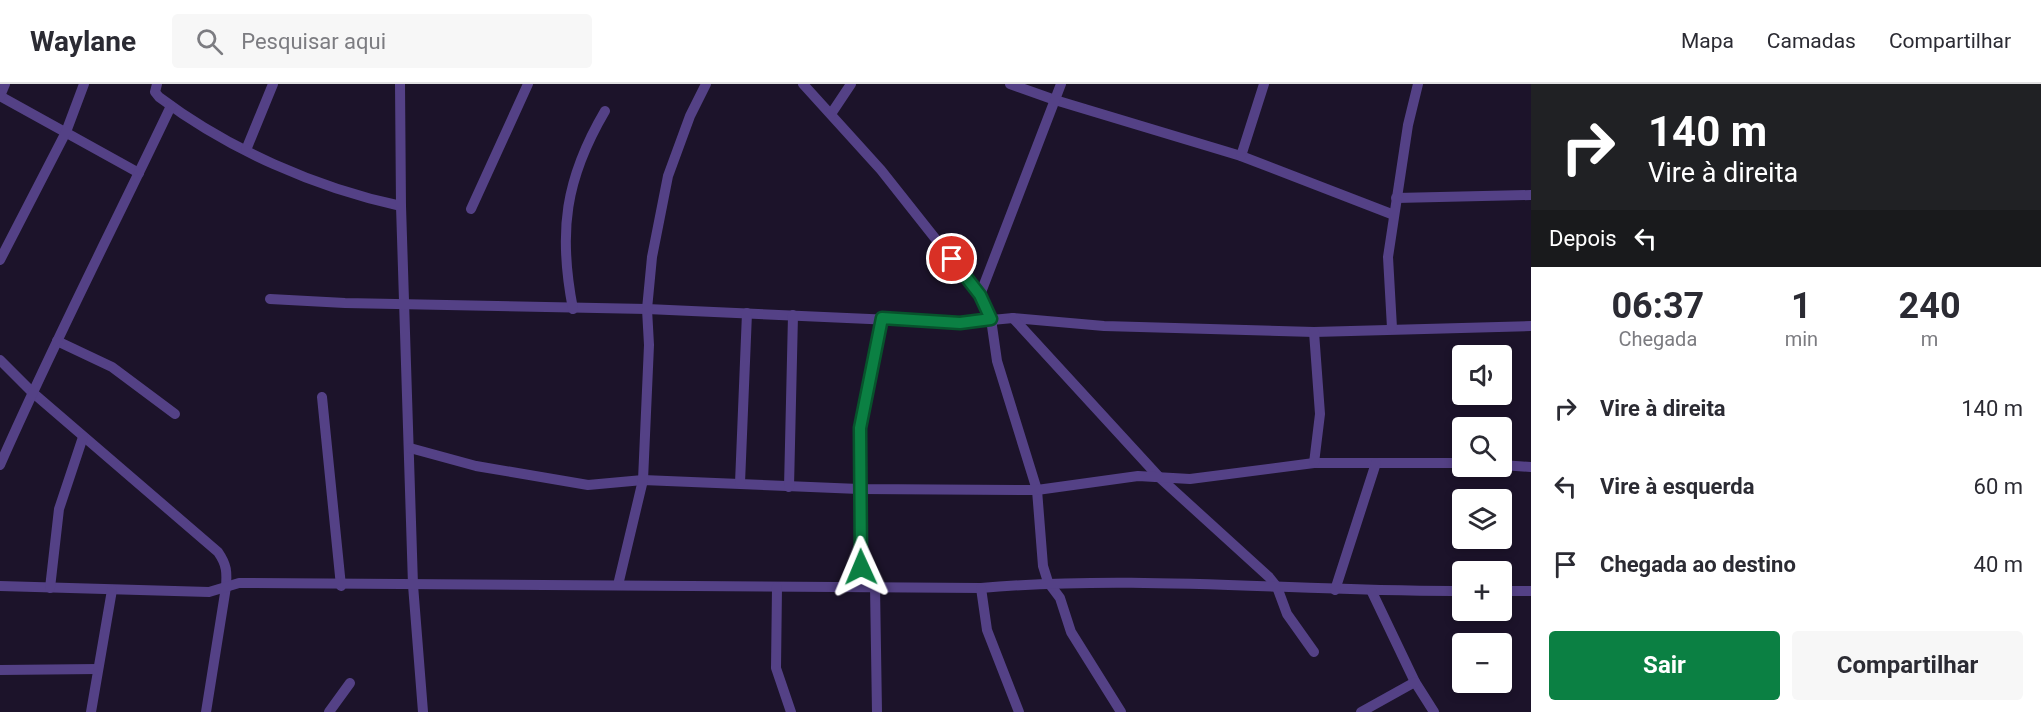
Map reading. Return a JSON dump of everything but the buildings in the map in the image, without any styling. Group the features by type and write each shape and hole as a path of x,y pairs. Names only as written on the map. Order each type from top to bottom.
{"street":[{"path":"4,84 0,96 139,173"},
{"path":"0,260 66,132 84,84"},
{"path":"157,84 155,92 171,106 246,150 340,190 401,206"},
{"path":"246,150 273,84"},
{"path":"400,84 401,206 413,585 423,712"},
{"path":"471,209 528,84"},
{"path":"618,585 642,480 649,345 647,309 652,256 668,176 690,116 706,84"},
{"path":"803,84 881,170 980,295 991,319 997,361 1037,490 1043,566 1048,582 1060,598 1071,632 1121,712"},
{"path":"831,114 851,84"},
{"path":"1010,84 1055,100 1241,156 1394,215"},
{"path":"980,295 1061,84"},
{"path":"1241,156 1263,84"},
{"path":"1392,328 1388,257 1396,198 1418,84"},
{"path":"0,465 32,392 171,106"},
{"path":"573,309 564,250 567,208 577,168 605,111"},
{"path":"1396,198 1531,195"},
{"path":"270,298 573,309 647,309 960,323 1013,318 1104,326 1314,332 1392,328 1531,326"},
{"path":"740,483 747,313"},
{"path":"789,487 793,315"},
{"path":"862,586 860,428 882,318"},
{"path":"1013,318 1159,477 1269,577 1277,587 1287,614 1314,652"},
{"path":"1314,332 1320,414 1314,463"},
{"path":"57,341 112,367 175,414"},
{"path":"0,360 83,437 218,552 227,570 226,587 206,712"},
{"path":"322,397 341,586"},
{"path":"50,588 59,509 83,437"},
{"path":"410,448 476,466 588,485 642,480 860,489 1037,490 1138,476 1190,479 1314,463 1452,463"},
{"path":"1335,590 1376,463"},
{"path":"1512,466 1531,467"},
{"path":"0,586 209,592 239,583 341,586 618,585 981,588 1048,582 1277,587 1372,592 1452,591"},
{"path":"875,586 877,712"},
{"path":"777,587 776,668 790,712"},
{"path":"981,588 987,630 1019,712"},
{"path":"91,712 112,590"},
{"path":"1512,591 1531,591"},
{"path":"1372,592 1415,682 1434,712"},
{"path":"0,670 98,669"},
{"path":"1361,712 1415,682"},
{"path":"329,712 350,683"}],"route":[{"path":"861,567 860,428 882,318 960,323 991,319 980,295 952,259"}]}
